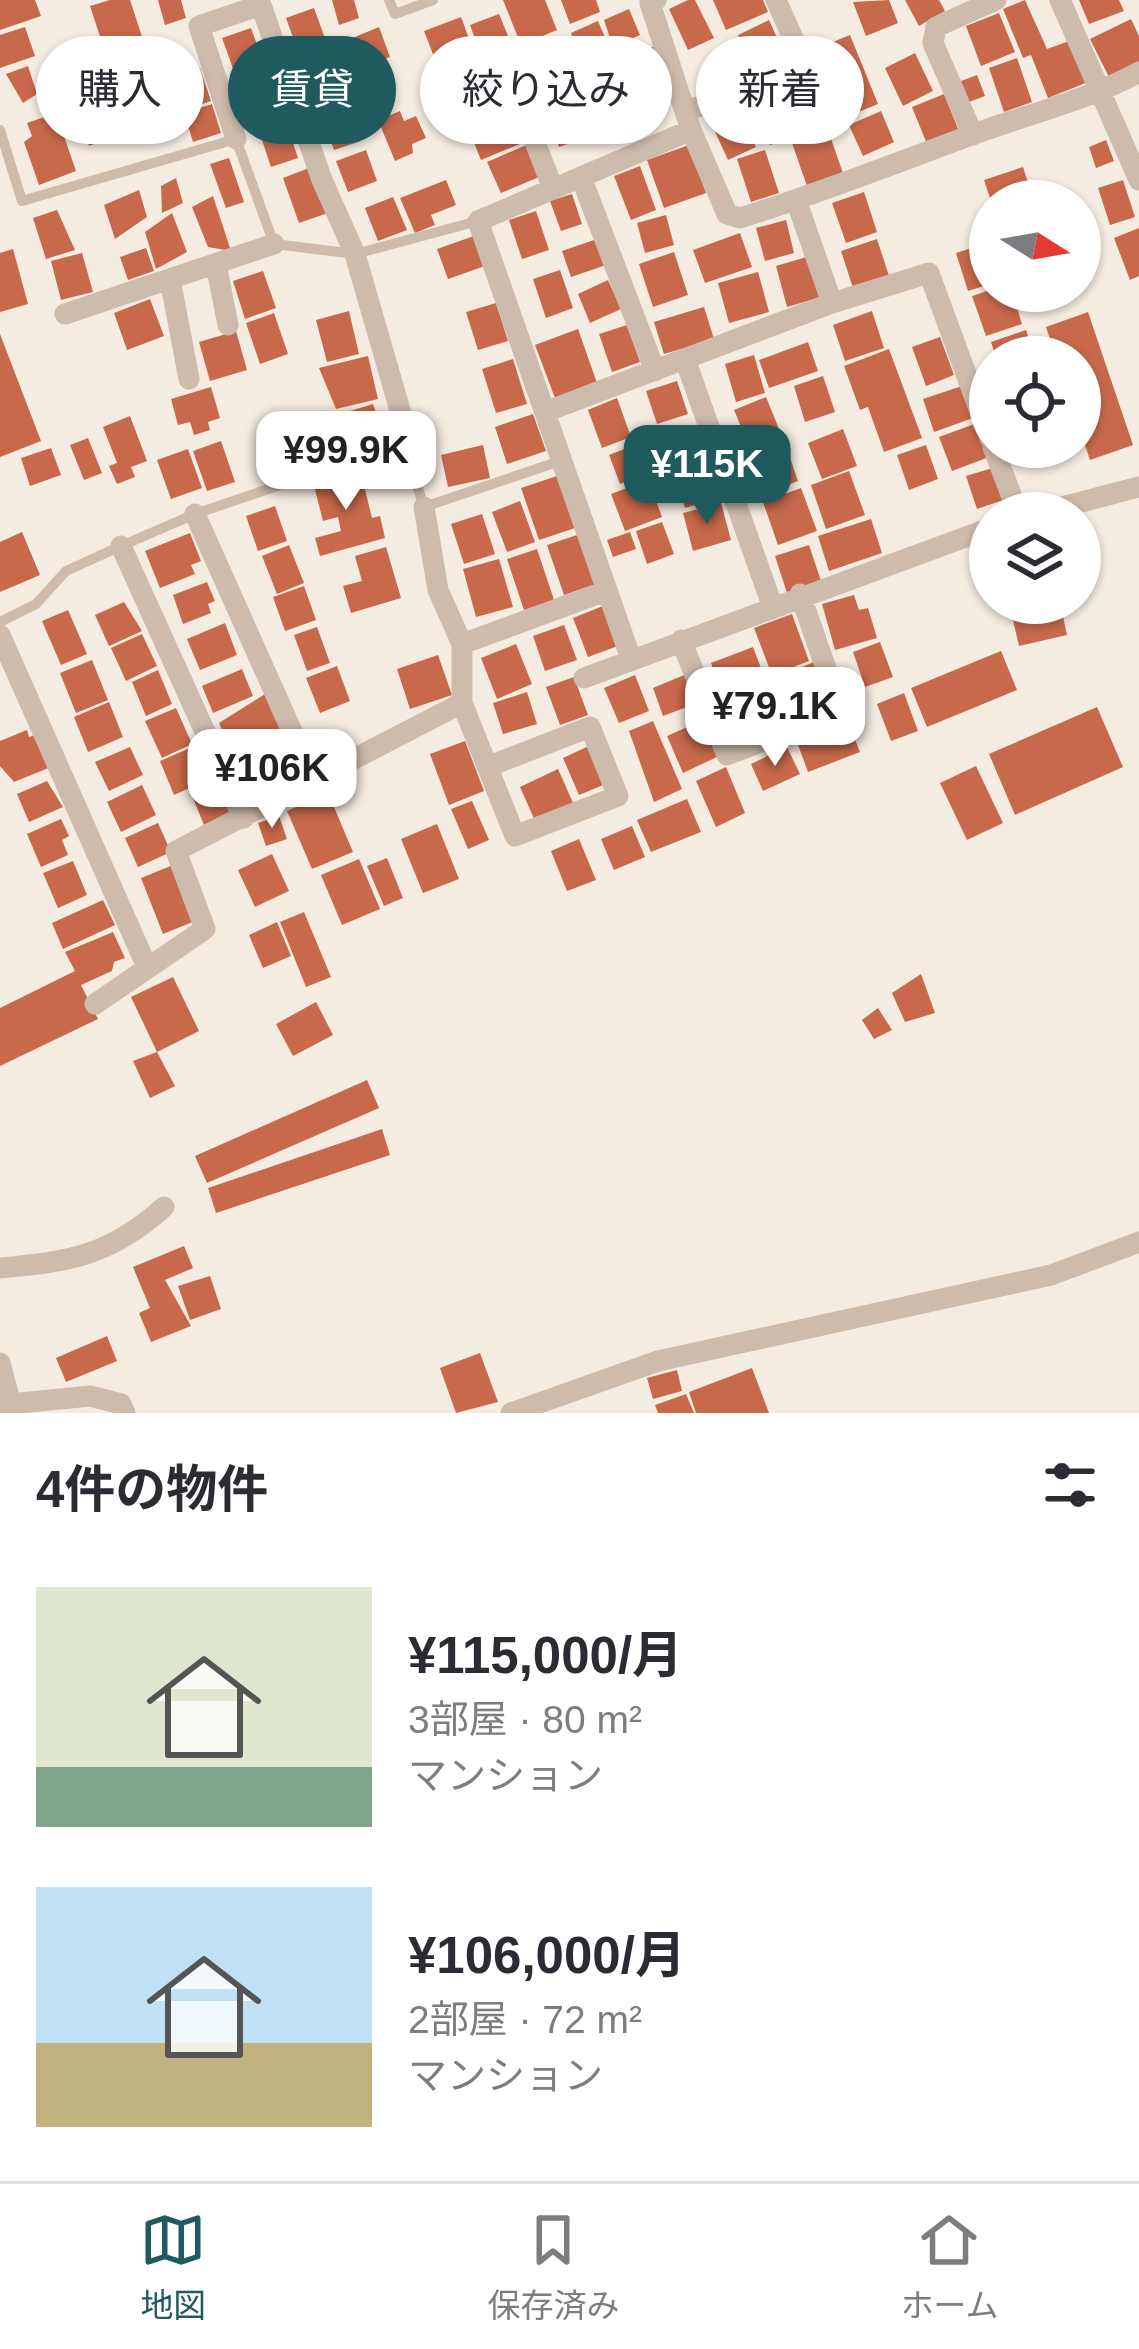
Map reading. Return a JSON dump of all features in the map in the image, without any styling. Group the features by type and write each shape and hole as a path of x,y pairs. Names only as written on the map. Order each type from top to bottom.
{"street":[{"path":"656,0 650,3 688,120 727,214 740,218 1104,91 1139,72"},
{"path":"631,659 478,221 581,177 805,65 776,0"},
{"path":"974,135 933,43 936,27 996,0"},
{"path":"1060,0 1104,91 1139,180"},
{"path":"228,115 199,26 261,5 272,36"},
{"path":"309,144 355,254 404,424 403,443"},
{"path":"536,144 554,189"},
{"path":"581,177 655,371"},
{"path":"796,200 832,303"},
{"path":"65,314 274,244"},
{"path":"216,263 228,325"},
{"path":"545,412 832,303 929,273 969,382"},
{"path":"170,279 189,379"},
{"path":"685,359 772,605"},
{"path":"1101,498 1139,488"},
{"path":"424,507 438,590 462,644 462,703 487,767 515,836 618,796 590,727 487,767"},
{"path":"195,514 315,783"},
{"path":"584,678 800,594 969,535"},
{"path":"121,546 244,818"},
{"path":"462,644 606,591"},
{"path":"681,640 727,754 841,711 800,594"},
{"path":"0,635 147,967"},
{"path":"95,1004 205,928 176,851 462,703"},
{"path":"0,1268 48,1264 126,1241 164,1207"},
{"path":"511,1413 658,1361 1051,1274 1139,1243"},
{"path":"0,1363 6,1405 90,1396 121,1404 124,1413"}],"lane":[{"path":"389,0 395,14 433,0"},
{"path":"0,130 22,201 228,141"},
{"path":"238,144 274,244 355,254 478,221"},
{"path":"0,622 36,604 66,571 121,546 195,514 403,443 424,507 563,460"}],"building":[{"path":"0,0 35,0 41,16 0,30"},
{"path":"130,0 142,36 100,36 90,6"},
{"path":"158,0 181,0 186,18 165,25"},
{"path":"332,0 354,0 359,18 339,25"},
{"path":"503,0 545,0 557,30 543,36 517,36"},
{"path":"561,0 596,0 600,12 570,24"},
{"path":"695,0 713,36 696,36 696,46 688,50 669,9"},
{"path":"713,0 763,0 768,12 726,30"},
{"path":"889,0 898,23 866,36 853,2"},
{"path":"905,0 939,0 945,11 919,26"},
{"path":"1025,0 1047,49 1072,40 1088,82 1048,98 1031,55 1023,58 1003,9"},
{"path":"1079,0 1119,0 1124,11 1089,24"},
{"path":"314,8 324,36 292,36 286,18"},
{"path":"629,9 640,35 609,36 604,20"},
{"path":"999,13 1015,52 981,66 966,26"},
{"path":"499,14 508,36 474,36 470,25"},
{"path":"461,17 468,36 426,36 424,31"},
{"path":"1131,19 1139,36 1139,65 1110,79 1090,39"},
{"path":"769,20 776,36 738,36"},
{"path":"598,21 604,36 572,36"},
{"path":"25,27 35,56 0,68 0,35"},
{"path":"379,27 382,36 357,36"},
{"path":"251,28 254,36 228,36 228,55 222,38"},
{"path":"915,53 933,91 903,106 885,68"},
{"path":"1017,58 1032,102 1004,112 989,68"},
{"path":"28,66 36,95 23,103 6,74"},
{"path":"864,70 878,104 864,110"},
{"path":"977,75 985,96 969,102 961,81"},
{"path":"944,94 959,131 927,144 912,107"},
{"path":"212,104 221,133 204,138 204,107"},
{"path":"400,111 404,121 416,116 420,141 412,144 413,153 395,161 388,144 396,144 396,113"},
{"path":"881,111 894,142 863,156 858,144 864,144 864,118"},
{"path":"36,120 36,144 67,144 76,171 39,185 24,142 32,136 27,123"},
{"path":"1106,140 1114,161 1096,168 1089,147"},
{"path":"263,144 293,144 298,158 271,167"},
{"path":"474,144 520,144 481,160"},
{"path":"531,144 544,175 501,193 487,162"},
{"path":"721,144 755,144 756,147 728,160"},
{"path":"792,144 833,144 844,176 808,189"},
{"path":"689,145 706,193 664,208 647,160"},
{"path":"366,150 377,181 348,192 336,161"},
{"path":"765,150 779,193 751,202 737,159"},
{"path":"229,158 244,202 226,208 210,164"},
{"path":"640,166 656,210 631,220 614,176"},
{"path":"312,167 328,213 299,223 283,178"},
{"path":"1023,167 1027,180 984,180"},
{"path":"176,178 183,203 162,213 161,186"},
{"path":"446,180 456,205 431,215 435,225 415,233 400,198"},
{"path":"1123,180 1135,217 1110,225 1101,187"},
{"path":"139,190 147,217 115,239 104,205"},
{"path":"864,192 877,232 846,243 832,203"},
{"path":"572,194 582,224 561,231 550,201"},
{"path":"213,196 231,251 208,247 192,207"},
{"path":"393,197 407,230 378,241 365,208"},
{"path":"57,210 75,250 46,259 33,218"},
{"path":"536,211 549,250 522,259 509,220"},
{"path":"172,213 187,252 156,269 145,232"},
{"path":"666,215 674,245 645,253 637,223"},
{"path":"786,220 794,253 765,261 756,228"},
{"path":"1139,228 1139,276 1130,280 1114,238"},
{"path":"740,233 752,267 705,283 693,250"},
{"path":"474,236 485,266 448,279 437,249"},
{"path":"597,239 606,265 571,277 562,251"},
{"path":"877,239 889,276 853,288 841,251"},
{"path":"146,248 154,271 128,280 120,257"},
{"path":"13,249 28,304 0,312 0,253"},
{"path":"969,249 969,291 968,291 956,253"},
{"path":"674,252 688,295 653,307 639,264"},
{"path":"82,253 93,292 61,300 51,261"},
{"path":"810,256 821,297 787,307 776,266"},
{"path":"560,270 573,308 546,318 533,279"},
{"path":"263,271 276,308 245,319 233,281"},
{"path":"758,272 769,312 729,323 718,283"},
{"path":"608,280 621,309 590,323 578,294"},
{"path":"150,299 164,336 127,350 114,313"},
{"path":"496,303 508,341 478,350 466,312"},
{"path":"704,307 714,339 664,354 654,322"},
{"path":"349,311 359,354 327,362 316,320"},
{"path":"872,311 884,348 845,361 833,325"},
{"path":"978,312 1018,312 1022,324 986,336"},
{"path":"1088,312 1096,336 1049,336 1046,327"},
{"path":"274,313 288,354 260,364 246,323"},
{"path":"627,325 640,362 612,372 599,334"},
{"path":"578,329 597,383 555,398 535,345"},
{"path":"236,331 247,370 210,381 199,342"},
{"path":"0,334 41,441 0,457"},
{"path":"940,337 954,375 926,386 912,347"},
{"path":"808,342 818,371 769,388 759,360"},
{"path":"889,349 922,438 884,452 868,407 860,410 844,366"},
{"path":"1101,350 1133,445 1101,456"},
{"path":"754,355 765,393 736,402 725,364"},
{"path":"368,356 378,399 336,409 319,368"},
{"path":"513,359 527,404 496,413 482,369"},
{"path":"823,376 835,412 805,422 794,386"},
{"path":"677,381 688,414 657,424 646,391"},
{"path":"962,386 969,419 934,432 923,399"},
{"path":"211,387 220,418 208,422 210,430 194,435 190,422 178,425 171,399"},
{"path":"766,397 784,441 752,453 734,410"},
{"path":"617,398 631,437 602,448 588,410"},
{"path":"373,404 376,413 384,411 392,441 338,457 327,418"},
{"path":"302,414 313,451 303,454 306,464 282,472 267,424"},
{"path":"533,414 546,451 507,464 495,427"},
{"path":"130,416 147,461 131,467 135,477 117,484 109,466 117,463 103,427"},
{"path":"969,426 969,465 952,471 939,437"},
{"path":"843,429 857,466 822,479 808,443"},
{"path":"700,430 708,455 678,466 669,440"},
{"path":"88,438 102,473 84,480 70,445"},
{"path":"221,441 235,482 207,491 193,451"},
{"path":"785,443 798,481 762,495 749,457"},
{"path":"637,444 649,473 620,484 609,455"},
{"path":"483,445 490,478 448,487 441,455"},
{"path":"926,445 938,479 909,490 897,455"},
{"path":"51,448 61,475 30,486 21,458"},
{"path":"188,449 202,488 171,499 157,460"},
{"path":"1000,468 1007,492 971,492 966,476"},
{"path":"360,469 372,518 380,516 385,538 320,556 315,538 341,531 338,517 323,521 313,482"},
{"path":"709,469 718,498 685,508 676,479"},
{"path":"849,471 865,515 826,529 811,485"},
{"path":"557,476 575,528 539,540 521,488"},
{"path":"648,480 662,517 625,531 611,494"},
{"path":"801,488 817,531 778,545 763,502"},
{"path":"520,501 535,542 507,552 492,512"},
{"path":"721,503 731,540 693,551 683,513"},
{"path":"275,506 287,541 258,551 246,516"},
{"path":"482,514 495,554 464,564 451,524"},
{"path":"871,519 882,553 829,571 818,536"},
{"path":"662,522 674,554 647,564 636,531"},
{"path":"22,532 40,575 0,592 0,542"},
{"path":"630,532 636,549 613,557 607,540"},
{"path":"190,533 201,561 191,565 195,574 160,588 145,551"},
{"path":"580,534 596,584 564,595 547,545"},
{"path":"289,545 304,583 277,594 262,556"},
{"path":"809,545 821,581 787,593 775,556"},
{"path":"386,547 401,598 351,613 343,586 362,581 355,556"},
{"path":"537,549 554,600 524,610 507,559"},
{"path":"499,559 513,607 476,617 463,569"},
{"path":"207,582 215,601 208,604 211,613 183,624 173,595"},
{"path":"304,586 316,620 285,631 273,597"},
{"path":"854,595 859,610 868,608 877,638 835,650 822,604"},
{"path":"124,602 142,631 109,646 95,615"},
{"path":"603,606 618,646 588,657 573,618"},
{"path":"68,610 87,654 61,665 42,621"},
{"path":"792,614 809,661 772,675 754,628"},
{"path":"225,623 237,655 200,670 187,639"},
{"path":"1014,624 1065,624 1067,635 1019,646"},
{"path":"564,625 577,660 545,671 533,636"},
{"path":"317,627 330,663 307,671 294,635"},
{"path":"142,634 157,666 126,681 111,648"},
{"path":"880,642 893,677 865,687 853,652"},
{"path":"516,644 532,684 497,699 481,658"},
{"path":"753,647 764,676 722,693 711,663"},
{"path":"1001,651 1017,690 927,727 911,688"},
{"path":"438,655 452,695 410,709 397,669"},
{"path":"92,660 108,700 76,713 60,673"},
{"path":"814,662 832,708 793,723 776,678"},
{"path":"337,666 350,701 320,713 306,678"},
{"path":"242,669 253,696 213,713 202,686"},
{"path":"158,670 172,704 146,716 132,682"},
{"path":"689,673 700,702 663,716 653,688"},
{"path":"635,675 649,711 619,723 604,688"},
{"path":"574,677 588,715 560,725 546,687"},
{"path":"759,683 776,727 746,739 729,695"},
{"path":"527,692 537,724 503,734 493,703"},
{"path":"904,693 918,731 891,741 877,704"},
{"path":"265,694 282,730 232,753 219,723"},
{"path":"109,702 123,737 88,752 74,717"},
{"path":"1097,707 1123,767 1015,815 989,754"},
{"path":"176,708 192,744 162,758 145,721"},
{"path":"703,720 719,756 683,773 667,736"},
{"path":"653,721 682,789 654,802 629,731"},
{"path":"848,722 860,752 808,772 797,742"},
{"path":"27,730 29,737 37,734 51,767 14,782 0,766 0,741"},
{"path":"281,735 294,763 292,779 253,800 234,757"},
{"path":"465,741 484,791 449,805 430,754"},
{"path":"591,745 608,783 579,795 563,758"},
{"path":"130,747 143,775 109,791 95,762"},
{"path":"787,747 800,774 763,791 751,764"},
{"path":"190,748 205,781 174,795 160,761"},
{"path":"976,766 1003,823 967,840 940,783"},
{"path":"726,767 745,813 716,827 696,781"},
{"path":"558,769 574,805 536,823 520,787"},
{"path":"216,780 230,814 204,825 190,791"},
{"path":"47,781 63,807 29,822 17,794"},
{"path":"142,785 156,815 121,832 107,802"},
{"path":"328,793 353,852 312,869 287,811"},
{"path":"687,799 701,832 651,852 637,820"},
{"path":"472,801 489,840 468,849 451,809"},
{"path":"279,816 287,839 266,846 258,823"},
{"path":"61,819 69,836 62,840 68,855 41,867 27,834"},
{"path":"158,823 171,852 138,867 125,838"},
{"path":"437,824 459,879 423,893 401,839"},
{"path":"632,826 645,857 614,870 601,839"},
{"path":"579,839 596,880 567,891 551,851"},
{"path":"272,854 289,891 255,907 238,870"},
{"path":"387,858 403,898 384,906 367,866"},
{"path":"359,859 380,909 342,925 321,875"},
{"path":"73,861 87,895 58,908 43,873"},
{"path":"173,865 195,921 163,934 141,878"},
{"path":"103,900 115,925 63,949 52,923"},
{"path":"304,912 331,977 306,987 280,922"},
{"path":"277,922 291,956 263,968 249,935"},
{"path":"113,932 125,958 114,962 112,971 81,985 98,1019 0,1066 0,1008 75,971 65,952"},
{"path":"921,974 935,1013 905,1022 892,993"},
{"path":"173,977 199,1031 157,1052 131,997"},
{"path":"316,1002 333,1035 293,1056 276,1024"},
{"path":"878,1008 892,1030 874,1039 862,1020"},
{"path":"157,1052 175,1086 150,1098 133,1061"},
{"path":"367,1080 379,1108 207,1183 195,1156"},
{"path":"382,1129 390,1155 216,1213 208,1188"},
{"path":"184,1246 193,1268 165,1280 191,1326 151,1342 139,1313 150,1308 133,1267"},
{"path":"210,1276 221,1309 190,1320 178,1286"},
{"path":"107,1336 117,1361 66,1382 56,1358"},
{"path":"480,1353 498,1402 456,1413 440,1368"},
{"path":"752,1368 769,1413 696,1413 689,1392"},
{"path":"677,1370 682,1391 653,1399 647,1378"},
{"path":"686,1394 694,1413 658,1413 655,1405"}]}
